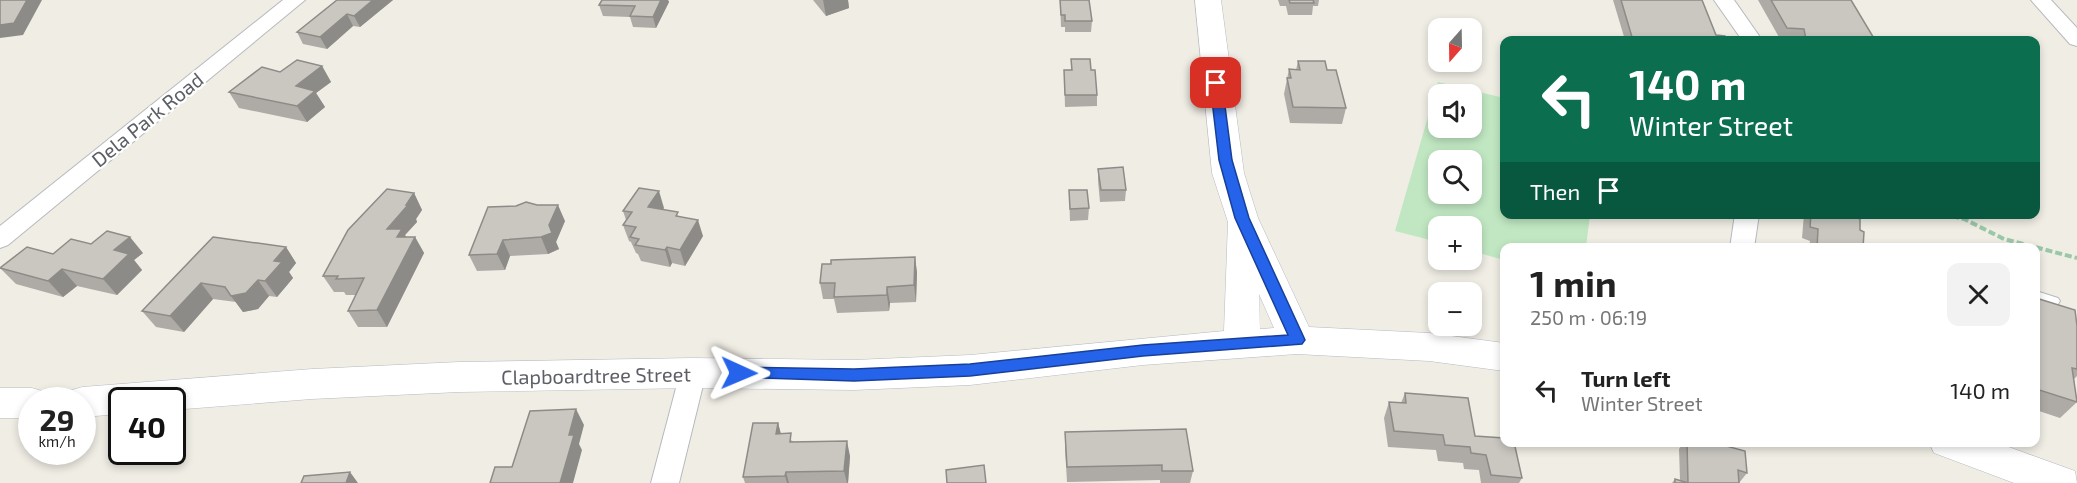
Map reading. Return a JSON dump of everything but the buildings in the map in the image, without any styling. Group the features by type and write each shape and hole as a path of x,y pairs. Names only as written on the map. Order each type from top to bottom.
{"street":[{"name":"Dela Park Road","path":"0,239 295,0"},
{"path":"1208,0 1223,147 1242,218 1297,340"},
{"path":"1724,0 1749,36"},
{"path":"2041,0 2077,40"},
{"path":"1242,218 1242,342"},
{"path":"1743,243 1746,219"},
{"name":"Clapboardtree Street","path":"96,401 335,383 459,377 693,373 854,375 970,370 1242,342 1297,340 1430,347 1500,356"},
{"path":"665,483 693,373"},
{"path":"0,403 18,403"},
{"path":"1965,447 2061,483"}],"lane":[{"path":"2040,297 2054,301"}],"path":[{"path":"1964,219 2004,239 2019,243"},
{"path":"2040,248 2077,258"}],"green space":[{"path":"1482,93 1500,97 1500,219 1590,219 1586,243 1500,243 1500,259 1482,254 1482,216 1428,216 1428,239 1395,231 1428,117 1428,138 1482,138"}],"route":[{"path":"739,373 854,375 970,370 1143,351 1242,342 1297,340 1242,218 1225,160 1216,83"}]}
